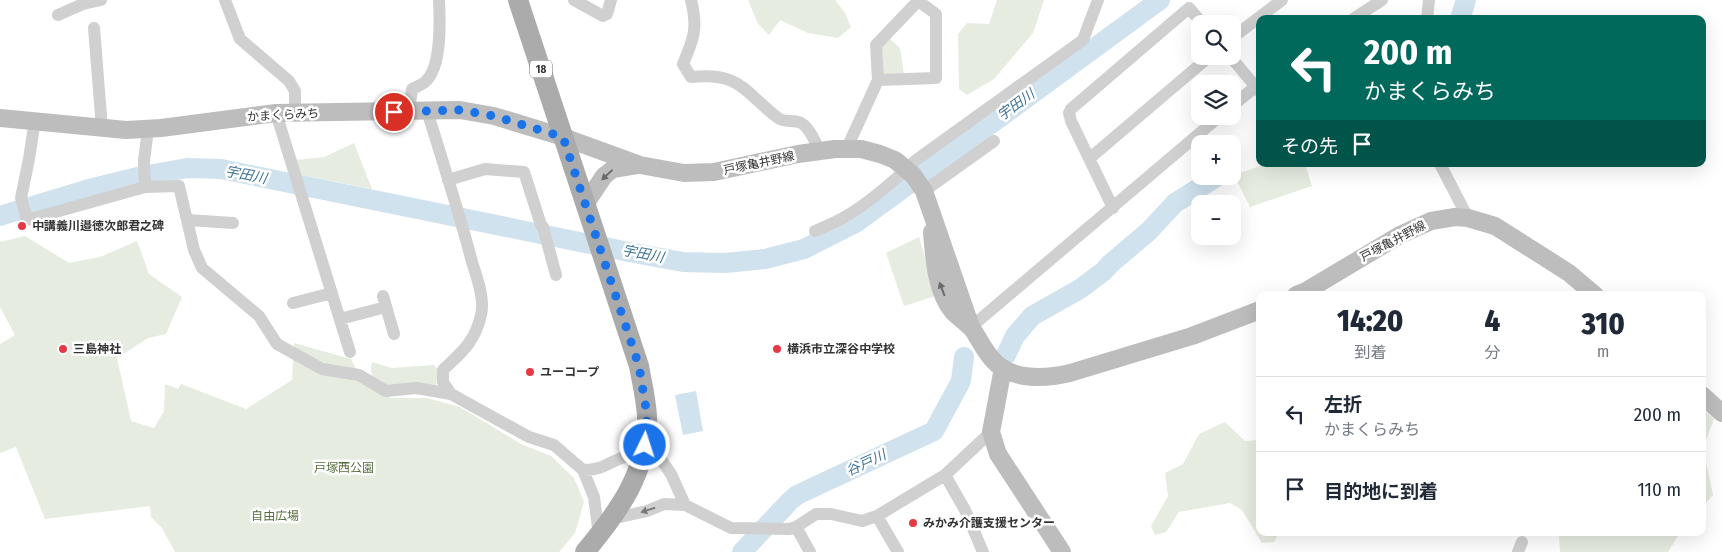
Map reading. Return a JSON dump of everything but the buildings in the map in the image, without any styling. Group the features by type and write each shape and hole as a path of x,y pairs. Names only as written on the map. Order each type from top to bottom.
{"main road":[{"name":"18","path":"518,0 641,373 647,415 643,456 632,486 611,519 584,552"},
{"name":"かまくらみち","path":"0,118 126,130 276,113 460,110 494,116 563,137"},
{"name":"戸塚亀井野線","path":"563,137 640,165 684,173 714,172 835,148 860,149 895,160 916,180"},
{"path":"586,203 604,176 613,169 640,165"},
{"path":"916,180 931,210 971,328 992,360 1002,368 1037,378 1055,376 1192,336 1256,312"},
{"name":"戸塚亀井野線","path":"1306,291 1400,236 1431,221 1455,217 1468,218 1495,226 1568,273 1590,291"},
{"path":"1002,368 991,432 998,454 1062,552"},
{"path":"1706,398 1722,413"}],"street":[{"path":"58,16 83,4 101,0"},
{"path":"225,0 240,39 289,81 294,91 295,113"},
{"path":"409,111 412,89 426,82 432,72 440,35 438,0"},
{"path":"574,0 603,16 607,14 611,0"},
{"path":"691,0 696,19 693,39 683,64 691,77 713,76 726,78 743,87 780,120 800,123 815,139 820,152"},
{"path":"916,180 953,133 1083,40 1098,0"},
{"path":"1262,15 1282,0"},
{"path":"1359,15 1382,0"},
{"path":"1427,15 1429,0"},
{"path":"848,148 878,80 876,45 918,1 936,14 936,78 878,80"},
{"path":"1113,208 1071,121 1069,113 1189,8 1195,15"},
{"path":"1241,31 1256,20"},
{"path":"94,28 102,128"},
{"path":"1090,158 1199,65"},
{"path":"1238,65 1256,85"},
{"path":"1241,99 1256,88"},
{"path":"427,111 464,230 480,291 482,313 476,335 469,346 443,370 443,382 451,394"},
{"path":"276,113 350,352"},
{"path":"34,120 21,198 27,220 145,184 179,186 194,250 202,268 259,316 277,344 322,369 359,375 386,391 416,388 451,394 529,437 554,445 583,470 594,497 599,535"},
{"path":"971,328 1210,125"},
{"path":"145,184 144,166 148,129"},
{"path":"815,231 861,206 994,141"},
{"path":"1442,167 1468,218"},
{"path":"448,180 484,168 524,172 543,227 556,275"},
{"path":"188,220 233,223"},
{"path":"293,304 332,293"},
{"path":"340,319 384,302 394,334"},
{"path":"611,519 647,511 664,504 685,505 731,528 796,527 816,514 832,514 862,521 877,516 945,475 991,432"},
{"path":"583,470 601,468 627,456 660,458 671,474 685,505"},
{"path":"945,475 965,510 983,552"},
{"path":"877,516 898,552"},
{"path":"796,527 810,552"}],"green space":[{"path":"748,0 835,0 845,13 851,27 838,38 808,33 780,20 769,35 758,24"},
{"path":"997,0 1044,0 1033,33 994,79 967,95 959,89 958,34 967,23 989,24"},
{"path":"889,38 900,48 904,75 883,76 882,45"},
{"path":"354,143 372,189 301,175 295,160 324,157"},
{"path":"1257,167 1306,167 1312,186 1250,207 1239,185 1241,185 1241,173"},
{"path":"25,236 69,263 100,257 137,241 149,274 182,297 166,334 148,338 117,358 131,421 154,428 164,411 165,384 178,389 181,384 246,409 292,380 294,343 351,359 359,375 391,398 427,398 460,407 523,445 551,456 574,478 584,502 575,533 559,552 175,552 162,528 151,517 150,506 45,519 16,447 0,453 0,344 15,335 0,307 0,242"},
{"path":"919,237 936,296 904,306 886,253"},
{"path":"372,362 392,368 434,365 438,370 436,388 405,388 383,385 375,380 371,373"},
{"path":"1706,412 1714,419 1706,439"},
{"path":"1225,422 1245,441 1256,440 1256,533 1242,510 1230,503 1179,512 1166,532 1155,535 1151,526 1168,496 1165,473 1183,464 1199,434"},
{"path":"1706,461 1713,495 1706,503"},
{"path":"1258,536 1277,536 1274,542 1262,543"},
{"path":"1559,536 1678,536 1668,552 1560,552"}],"water":[{"path":"696,391 703,431 683,435 675,395"}],"waterway":[{"name":"宇田川","path":"0,216 89,189 142,176 187,168 221,169 683,262 725,263 765,259 804,249 857,222 1160,0"},
{"name":"谷戸川","path":"1461,15 1466,0"},
{"name":"谷戸川","path":"1006,355 1015,336 1032,316 1080,289 1104,271 1149,231 1175,203 1204,185"},
{"name":"谷戸川","path":"742,552 797,495 934,431 961,381 964,357"}],"place":[{"name":"中講義川邉徳次郎君之碑","path":"22,226"},
{"name":"三島神社","path":"63,349"},
{"name":"横浜市立深谷中学校","path":"777,349"},
{"name":"ユーコープ","path":"530,372"},
{"name":"みかみ介護支援センター","path":"913,523"}],"route":[{"path":"394,112 460,110 494,116 563,137 639,366 647,415 645,445"}],"park label":[{"name":"戸塚西公園","path":"344,468"},
{"name":"自由広場","path":"275,516"}]}
